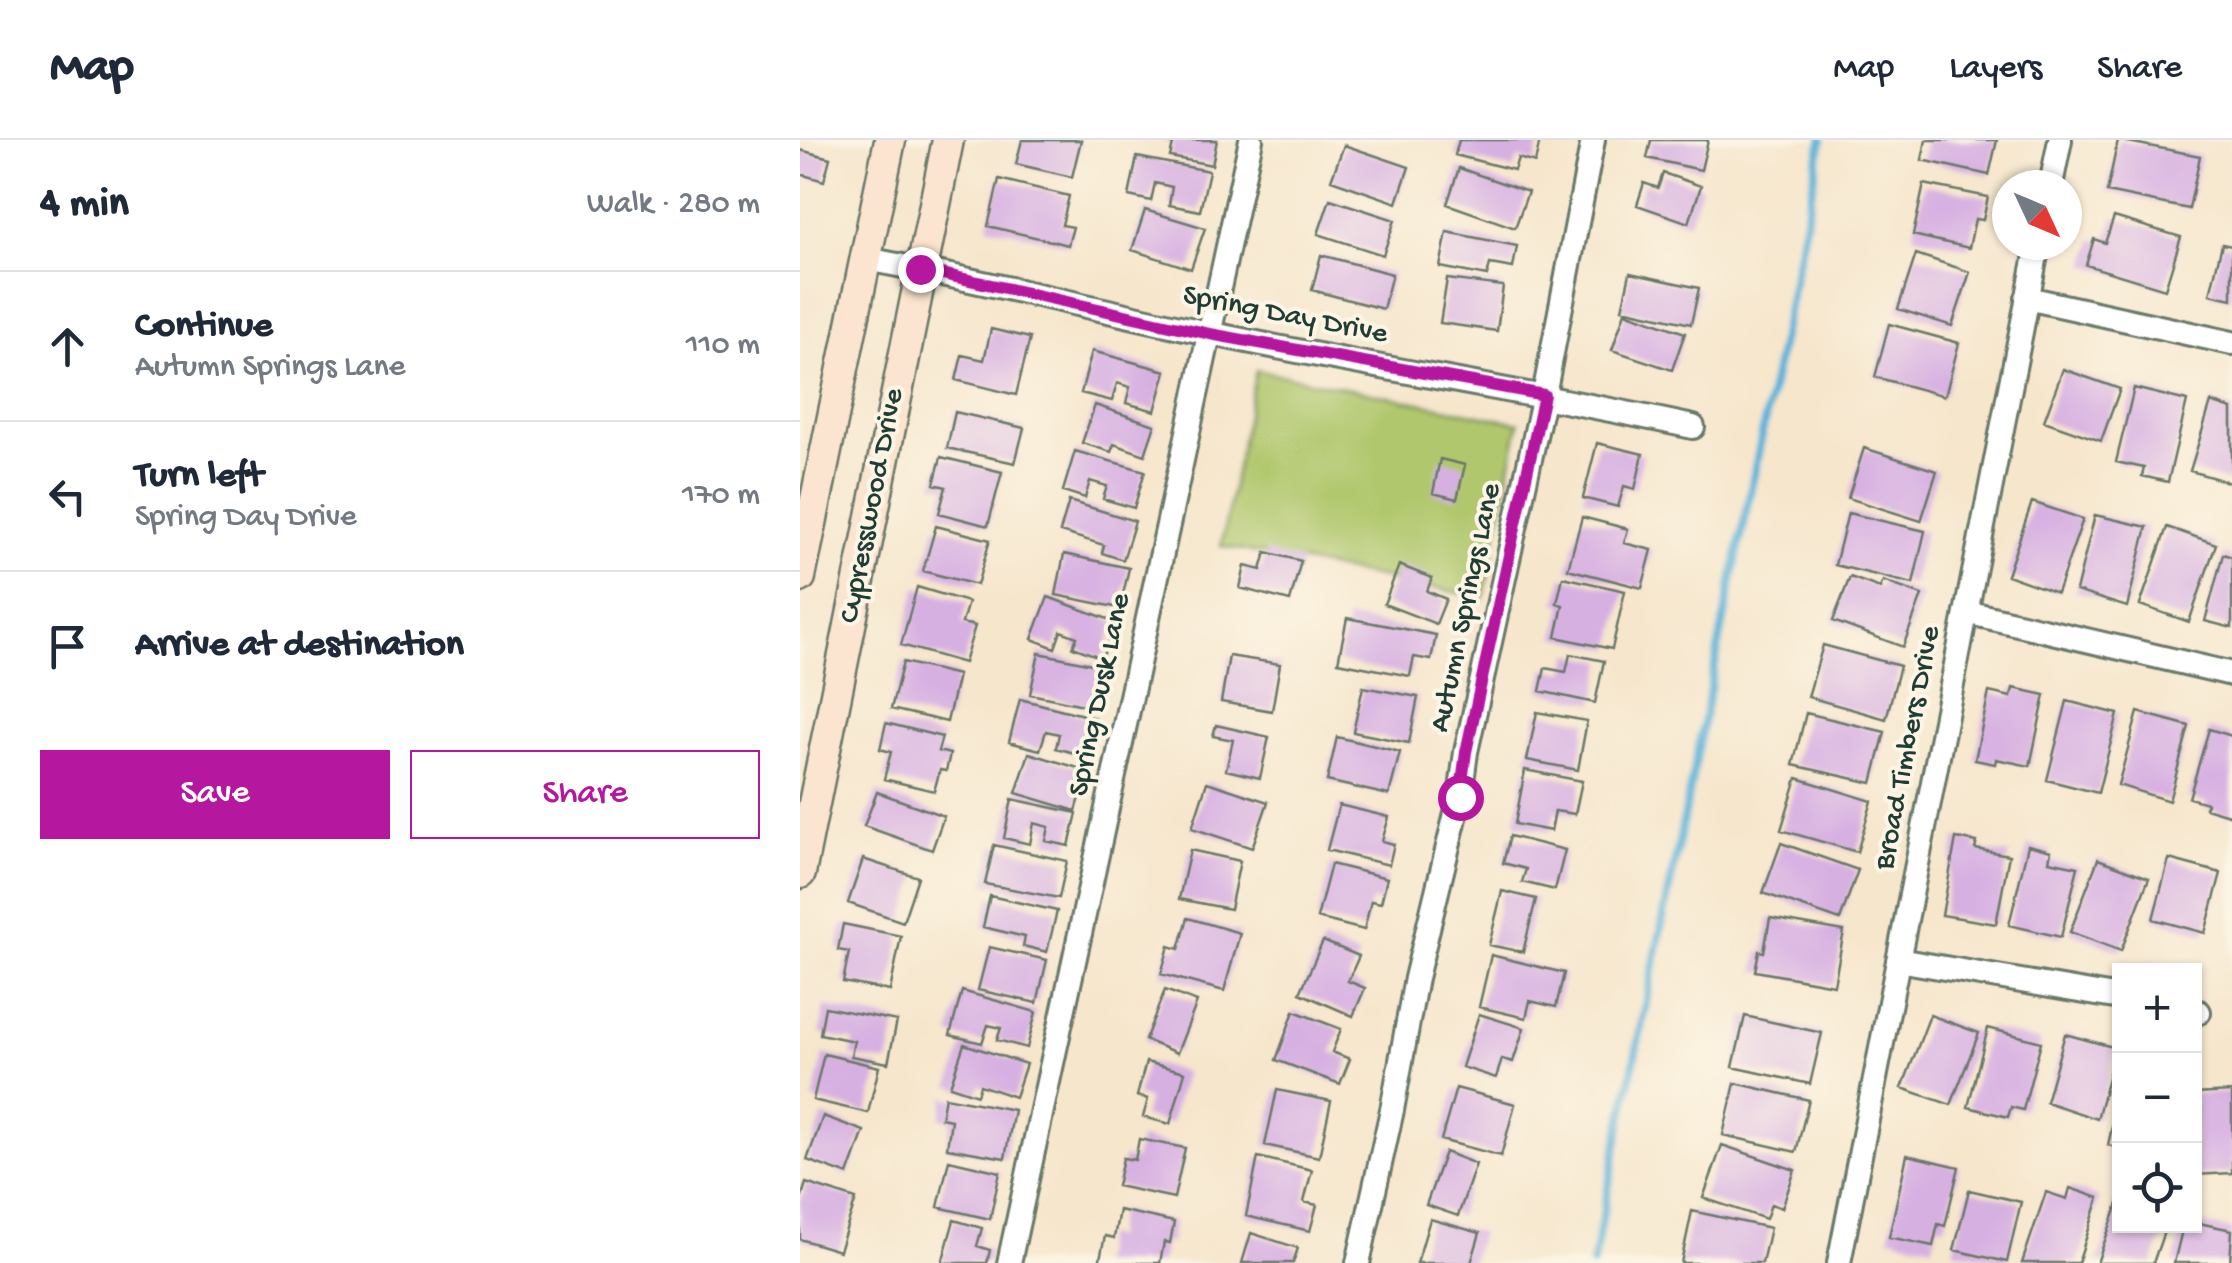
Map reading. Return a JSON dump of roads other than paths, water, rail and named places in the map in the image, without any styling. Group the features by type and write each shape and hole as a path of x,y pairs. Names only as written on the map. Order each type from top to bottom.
{"main road":[{"name":"Cypresswood Drive","path":"800,577 890,140"},
{"name":"Cypresswood Drive","path":"800,872 948,140"}],"street":[{"name":"Spring Dusk Lane","path":"1010,1263 1251,140"},
{"name":"Autumn Springs Lane","path":"1358,1263 1416,978 1460,797 1466,752 1544,395 1593,140"},
{"path":"2054,170 2060,140"},
{"name":"Spring Day Drive","path":"866,260 1210,334 1544,395 1693,427"},
{"name":"Broad Timbers Drive","path":"1839,1263 2035,260"},
{"path":"2027,298 2232,343"},
{"path":"1966,612 2232,674"},
{"path":"1898,960 2112,997"}],"waterway":[{"path":"1593,1263 1822,140"}]}
